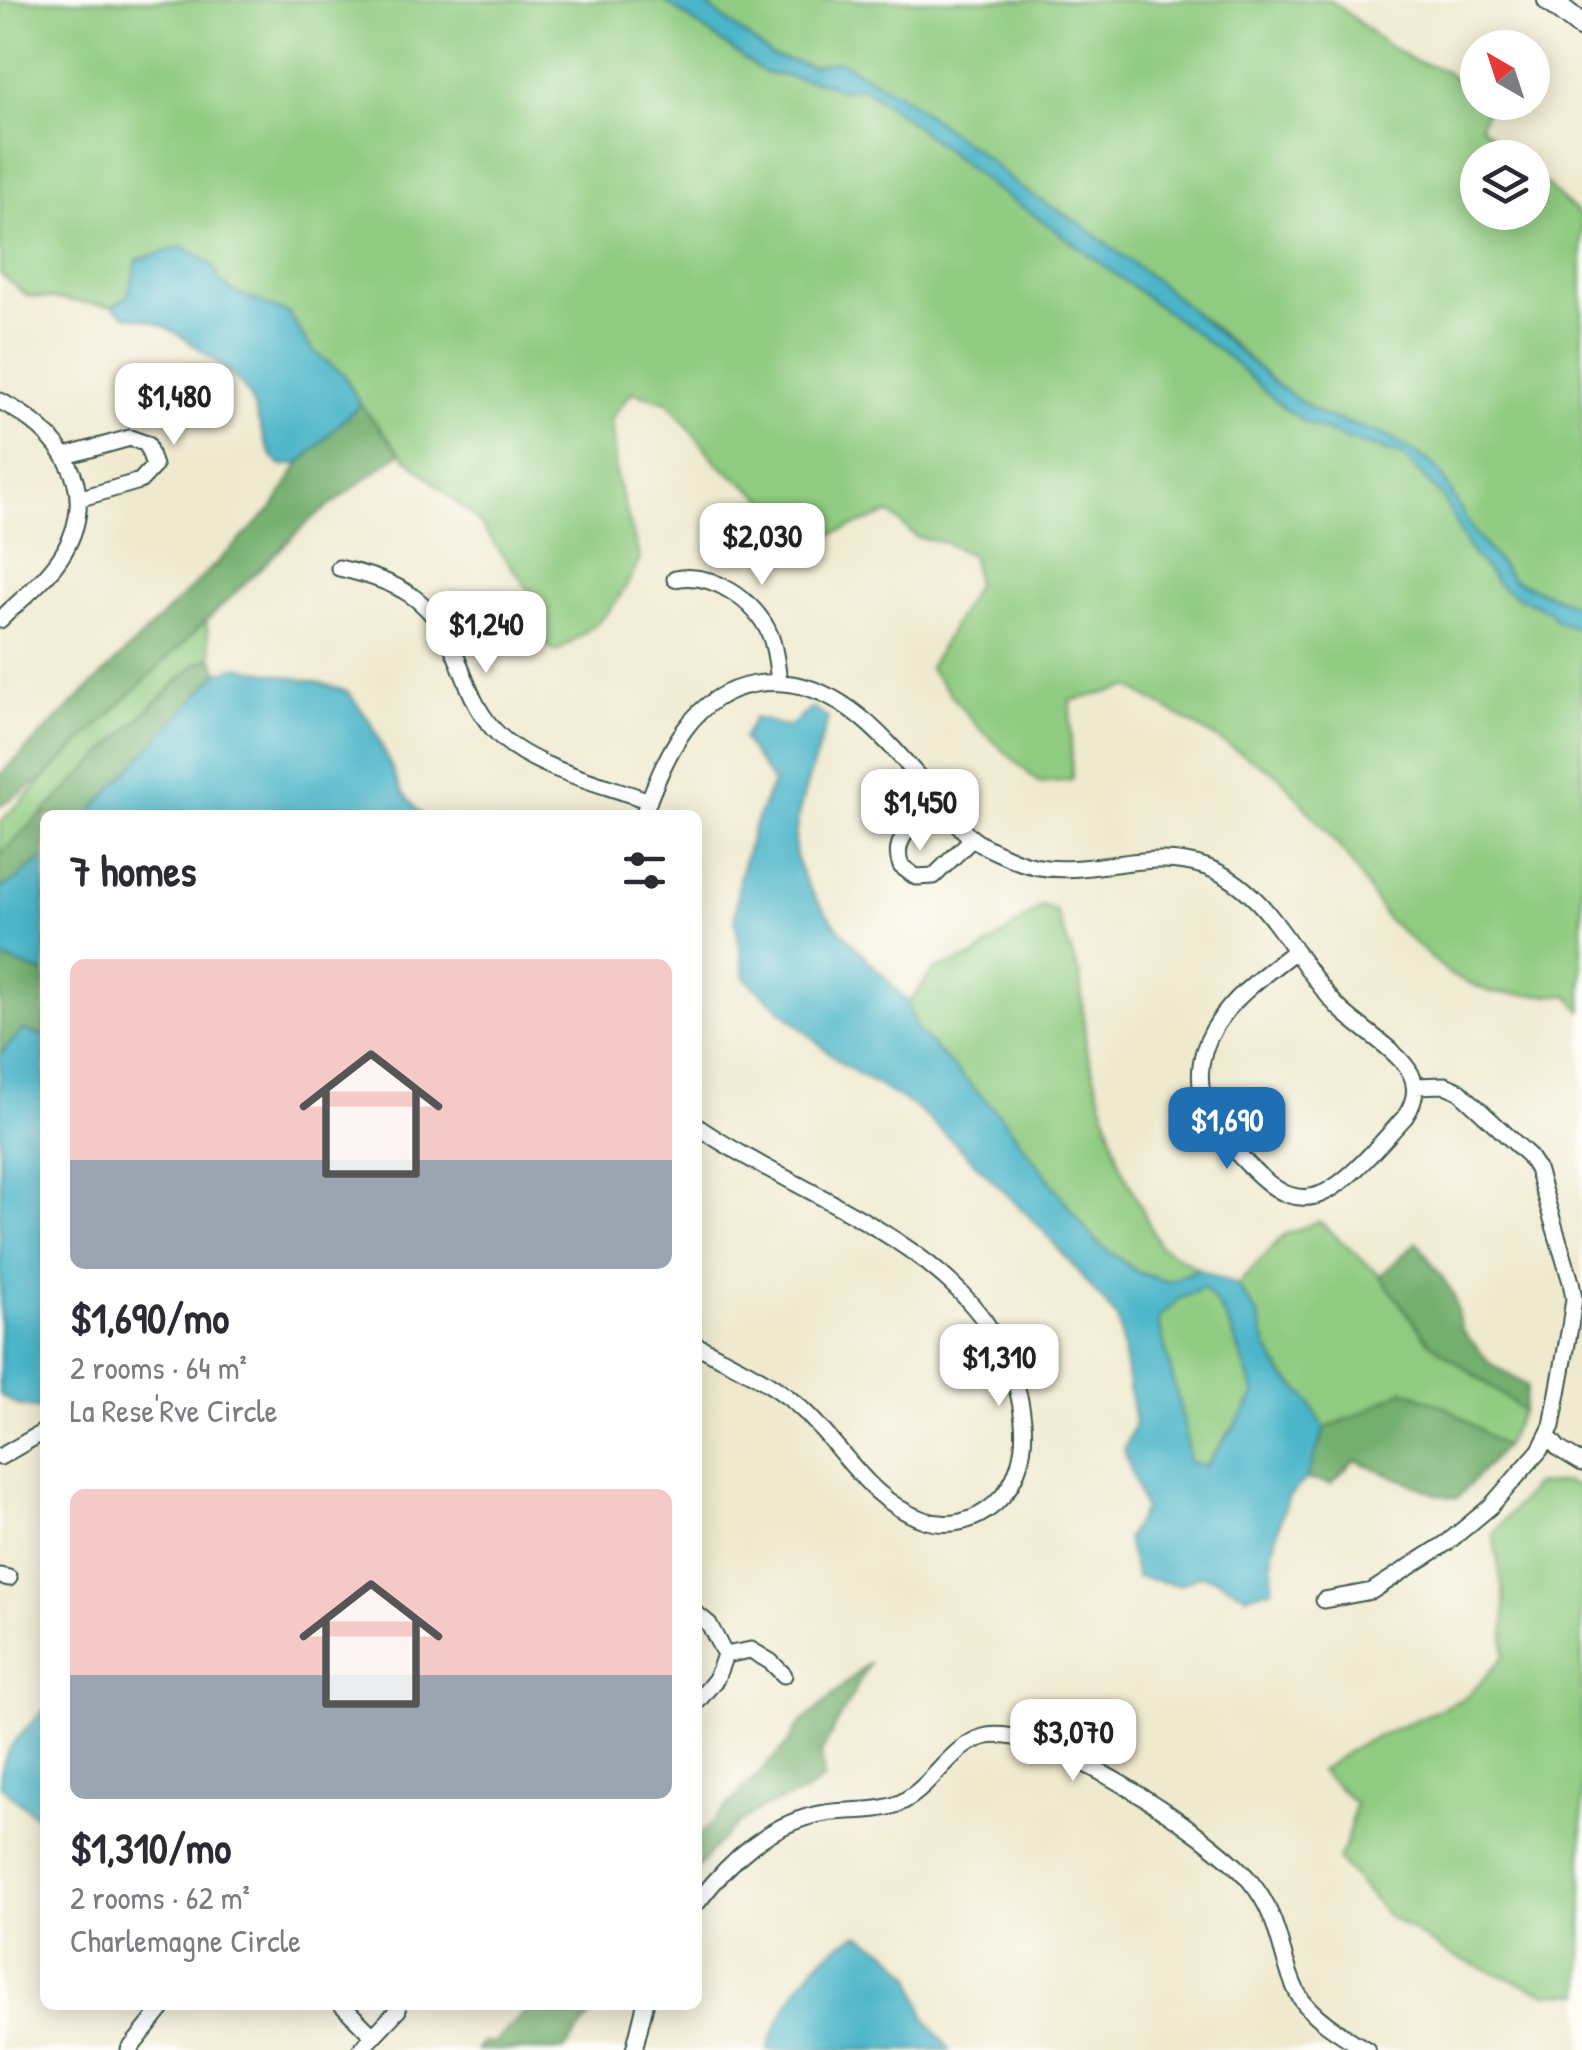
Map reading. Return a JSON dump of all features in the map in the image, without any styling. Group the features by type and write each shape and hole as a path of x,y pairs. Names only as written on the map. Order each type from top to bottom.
{"street":[{"path":"1548,0 1582,26"},
{"path":"0,401 43,427 65,456 78,499 72,534 64,552 0,620"},
{"path":"65,456 136,438 147,444 154,459 154,466 140,481 78,499"},
{"path":"338,568 389,581 413,594 452,645 474,706 507,742 542,762 646,808 670,749 693,718 728,693 750,685 779,682 819,689 839,699 863,719 972,839 1016,860 1042,867 1080,868 1154,858 1203,866 1244,889 1265,908 1338,1007 1405,1066 1414,1086 1412,1108 1405,1117 1334,1187 1309,1197 1296,1197 1271,1185 1220,1134 1208,1116 1202,1095 1203,1056 1210,1035 1232,1005 1295,951"},
{"path":"675,579 706,578 750,607 770,634 779,682"},
{"path":"940,802 901,839 901,866 916,877 934,876 972,839"},
{"path":"1324,1600 1372,1591 1448,1542 1490,1507 1548,1436 1574,1299 1537,1169 1528,1154 1460,1091 1445,1085 1414,1086"},
{"path":"702,1131 854,1212 901,1243 960,1294 983,1321 1013,1377 1024,1435 1018,1471 1007,1490 978,1516 957,1523 938,1524 921,1519 878,1493 790,1399 760,1378 702,1348"},
{"path":"0,1457 40,1435"},
{"path":"1548,1436 1559,1449 1582,1463"},
{"path":"702,1618 725,1655 716,1678 702,1696"},
{"path":"725,1655 750,1650 784,1675"},
{"path":"702,1897 735,1860 777,1829 825,1814 881,1809 900,1803 918,1792 970,1742 984,1736 1032,1739 1136,1792 1223,1854 1249,1879 1267,1904 1278,1926 1297,1992 1308,2007 1367,2050"},
{"path":"133,2049 161,2010"},
{"path":"347,2010 373,2036"},
{"path":"360,2050 398,2010"},
{"path":"634,2050 644,2010"}],"green space":[{"path":"0,0 663,0 765,73 823,82 841,90 861,87 1229,358 1281,406 1345,439 1402,455 1443,497 1470,551 1503,589 1582,631 1582,1011 1569,996 1493,993 1452,976 1387,919 1346,855 1278,775 1130,687 1070,701 1072,780 1039,783 975,724 929,668 976,585 972,556 946,543 916,537 890,513 830,535 791,519 718,464 668,402 632,392 611,419 617,480 640,559 607,613 556,652 545,644 537,601 477,520 400,453 360,404 344,375 313,351 288,313 234,292 219,279 212,265 128,296 113,306 28,296 0,274"},
{"path":"700,0 1331,0 1383,42 1413,60 1444,70 1460,84 1460,120 1482,120 1480,125 1496,140 1460,140 1460,230 1550,230 1550,188 1582,217 1582,608 1513,580 1473,531 1430,462 1391,438 1321,414 1278,386 1218,331 1081,224 1019,187 901,95 839,61 812,66 772,56"},
{"path":"360,404 400,453 309,521 45,777 0,806 0,775 272,509 300,463"},
{"path":"206,620 212,657 195,664 46,810 40,810 40,816 0,855 0,822"},
{"path":"212,657 219,672 93,810 46,810 195,664"},
{"path":"40,816 40,860 0,889 0,855"},
{"path":"1042,906 1056,911 1080,976 1086,1047 1120,1164 1159,1245 1198,1269 1168,1282 1138,1272 1096,1242 1002,1117 915,1028 908,1003 935,969 973,957"},
{"path":"0,957 40,972 40,1035 22,1030 0,1055"},
{"path":"1319,1221 1380,1276 1429,1342 1523,1410 1504,1447 1448,1408 1404,1390 1325,1429 1306,1396 1284,1376 1268,1349 1258,1315 1237,1285 1284,1235"},
{"path":"1417,1242 1453,1293 1462,1330 1490,1363 1527,1386 1523,1410 1429,1342 1380,1276"},
{"path":"1203,1288 1222,1311 1255,1394 1205,1467 1189,1462 1184,1424 1158,1319 1179,1299"},
{"path":"1404,1390 1448,1408 1504,1447 1457,1498 1436,1494 1355,1460 1331,1484 1306,1479 1325,1429"},
{"path":"1565,1482 1582,1489 1582,1993 1548,1994 1450,1955 1387,1915 1338,1859 1346,1844 1355,1803 1320,1771 1356,1746 1467,1697 1504,1656 1505,1604 1493,1533 1535,1485"},
{"path":"870,1662 821,1753 824,1779 747,1817 702,1863 702,1833 790,1741 797,1727"},
{"path":"527,2010 595,2010 564,2050 476,2050 483,2042 494,2043"}],"water":[{"path":"663,0 700,0 772,56 812,66 839,61 901,95 1019,187 1081,224 1169,291 1278,386 1321,414 1391,438 1430,462 1473,531 1513,580 1582,608 1582,631 1503,589 1470,551 1443,497 1402,455 1345,439 1306,423 1281,406 1229,358 861,87 841,90 823,82 765,73"},
{"path":"184,246 212,265 219,280 234,292 288,313 313,351 344,375 360,404 300,463 281,466 272,456 249,397 231,374 173,331 113,306 128,296 137,260"},
{"path":"238,667 348,692 372,724 402,792 418,810 93,810 219,672"},
{"path":"812,708 828,718 804,793 795,839 797,860 820,904 908,1003 915,1028 1002,1117 1096,1242 1137,1272 1168,1282 1198,1269 1237,1285 1258,1315 1268,1349 1284,1376 1306,1396 1325,1429 1306,1479 1288,1498 1281,1518 1273,1551 1272,1589 1247,1596 1200,1575 1179,1585 1137,1577 1126,1539 1144,1510 1124,1450 1135,1423 1118,1319 1040,1227 957,1145 916,1108 842,1064 745,978 735,920 739,879 754,826 773,783 743,739 754,718 789,727","holes":["1203,1288 1235,1338 1255,1394 1205,1467 1189,1461 1184,1424 1158,1319 1179,1299"]},
{"path":"40,860 40,972 0,957 0,889"},
{"path":"22,1030 40,1035 40,1409 17,1405 0,1395 0,1056"},
{"path":"40,1714 40,1820 0,1785 4,1761 20,1734"},
{"path":"859,1934 890,1953 912,1975 925,2018 950,2050 768,2050 782,2015 802,1982 828,1954"}]}
